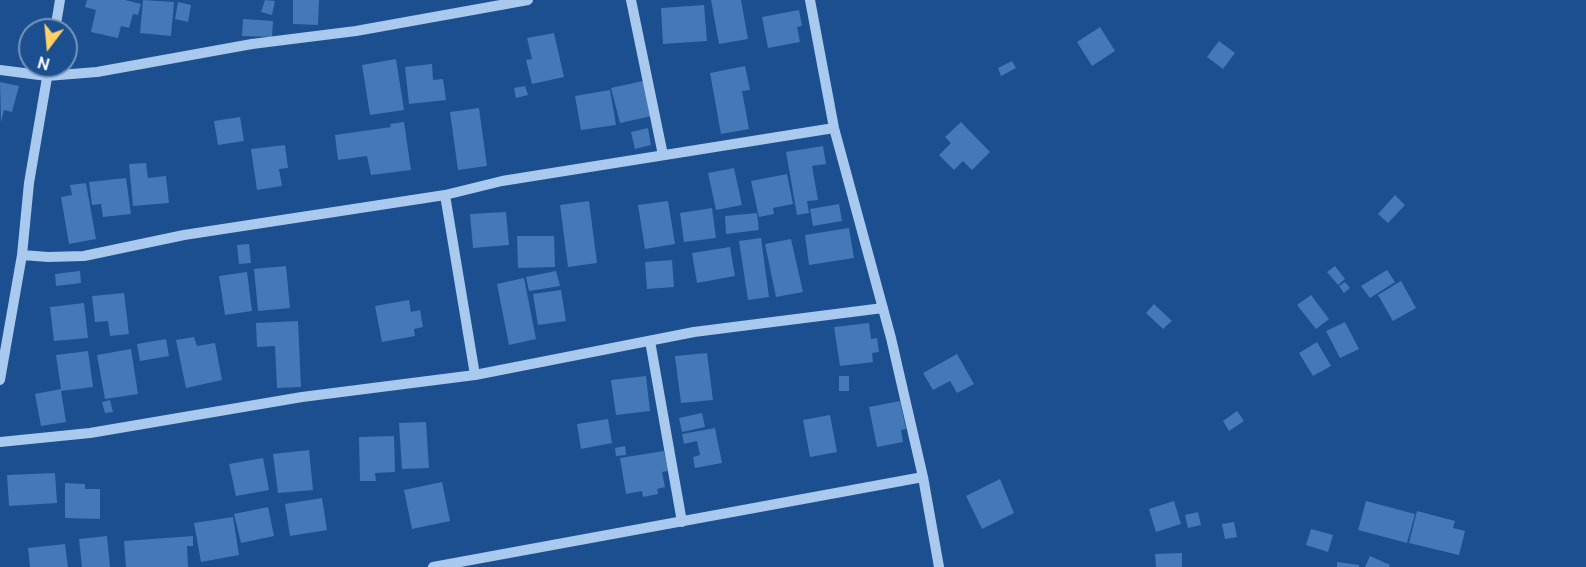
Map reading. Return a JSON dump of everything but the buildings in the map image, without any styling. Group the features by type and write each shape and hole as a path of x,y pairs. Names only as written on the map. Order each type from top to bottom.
{"street":[{"path":"57,18 60,0"},
{"path":"78,72 97,72 252,44 356,31 528,0"},
{"path":"631,0 663,155"},
{"path":"810,0 834,128 883,308 924,477 939,567"},
{"path":"0,70 18,70"},
{"path":"0,380 22,255 29,183 47,78"},
{"path":"22,255 84,256 184,235 445,195 502,181 834,128"},
{"path":"445,195 475,375"},
{"path":"0,442 90,433 302,397 475,375 694,332 883,308"},
{"path":"650,341 682,522"},
{"path":"433,567 924,477"}]}
